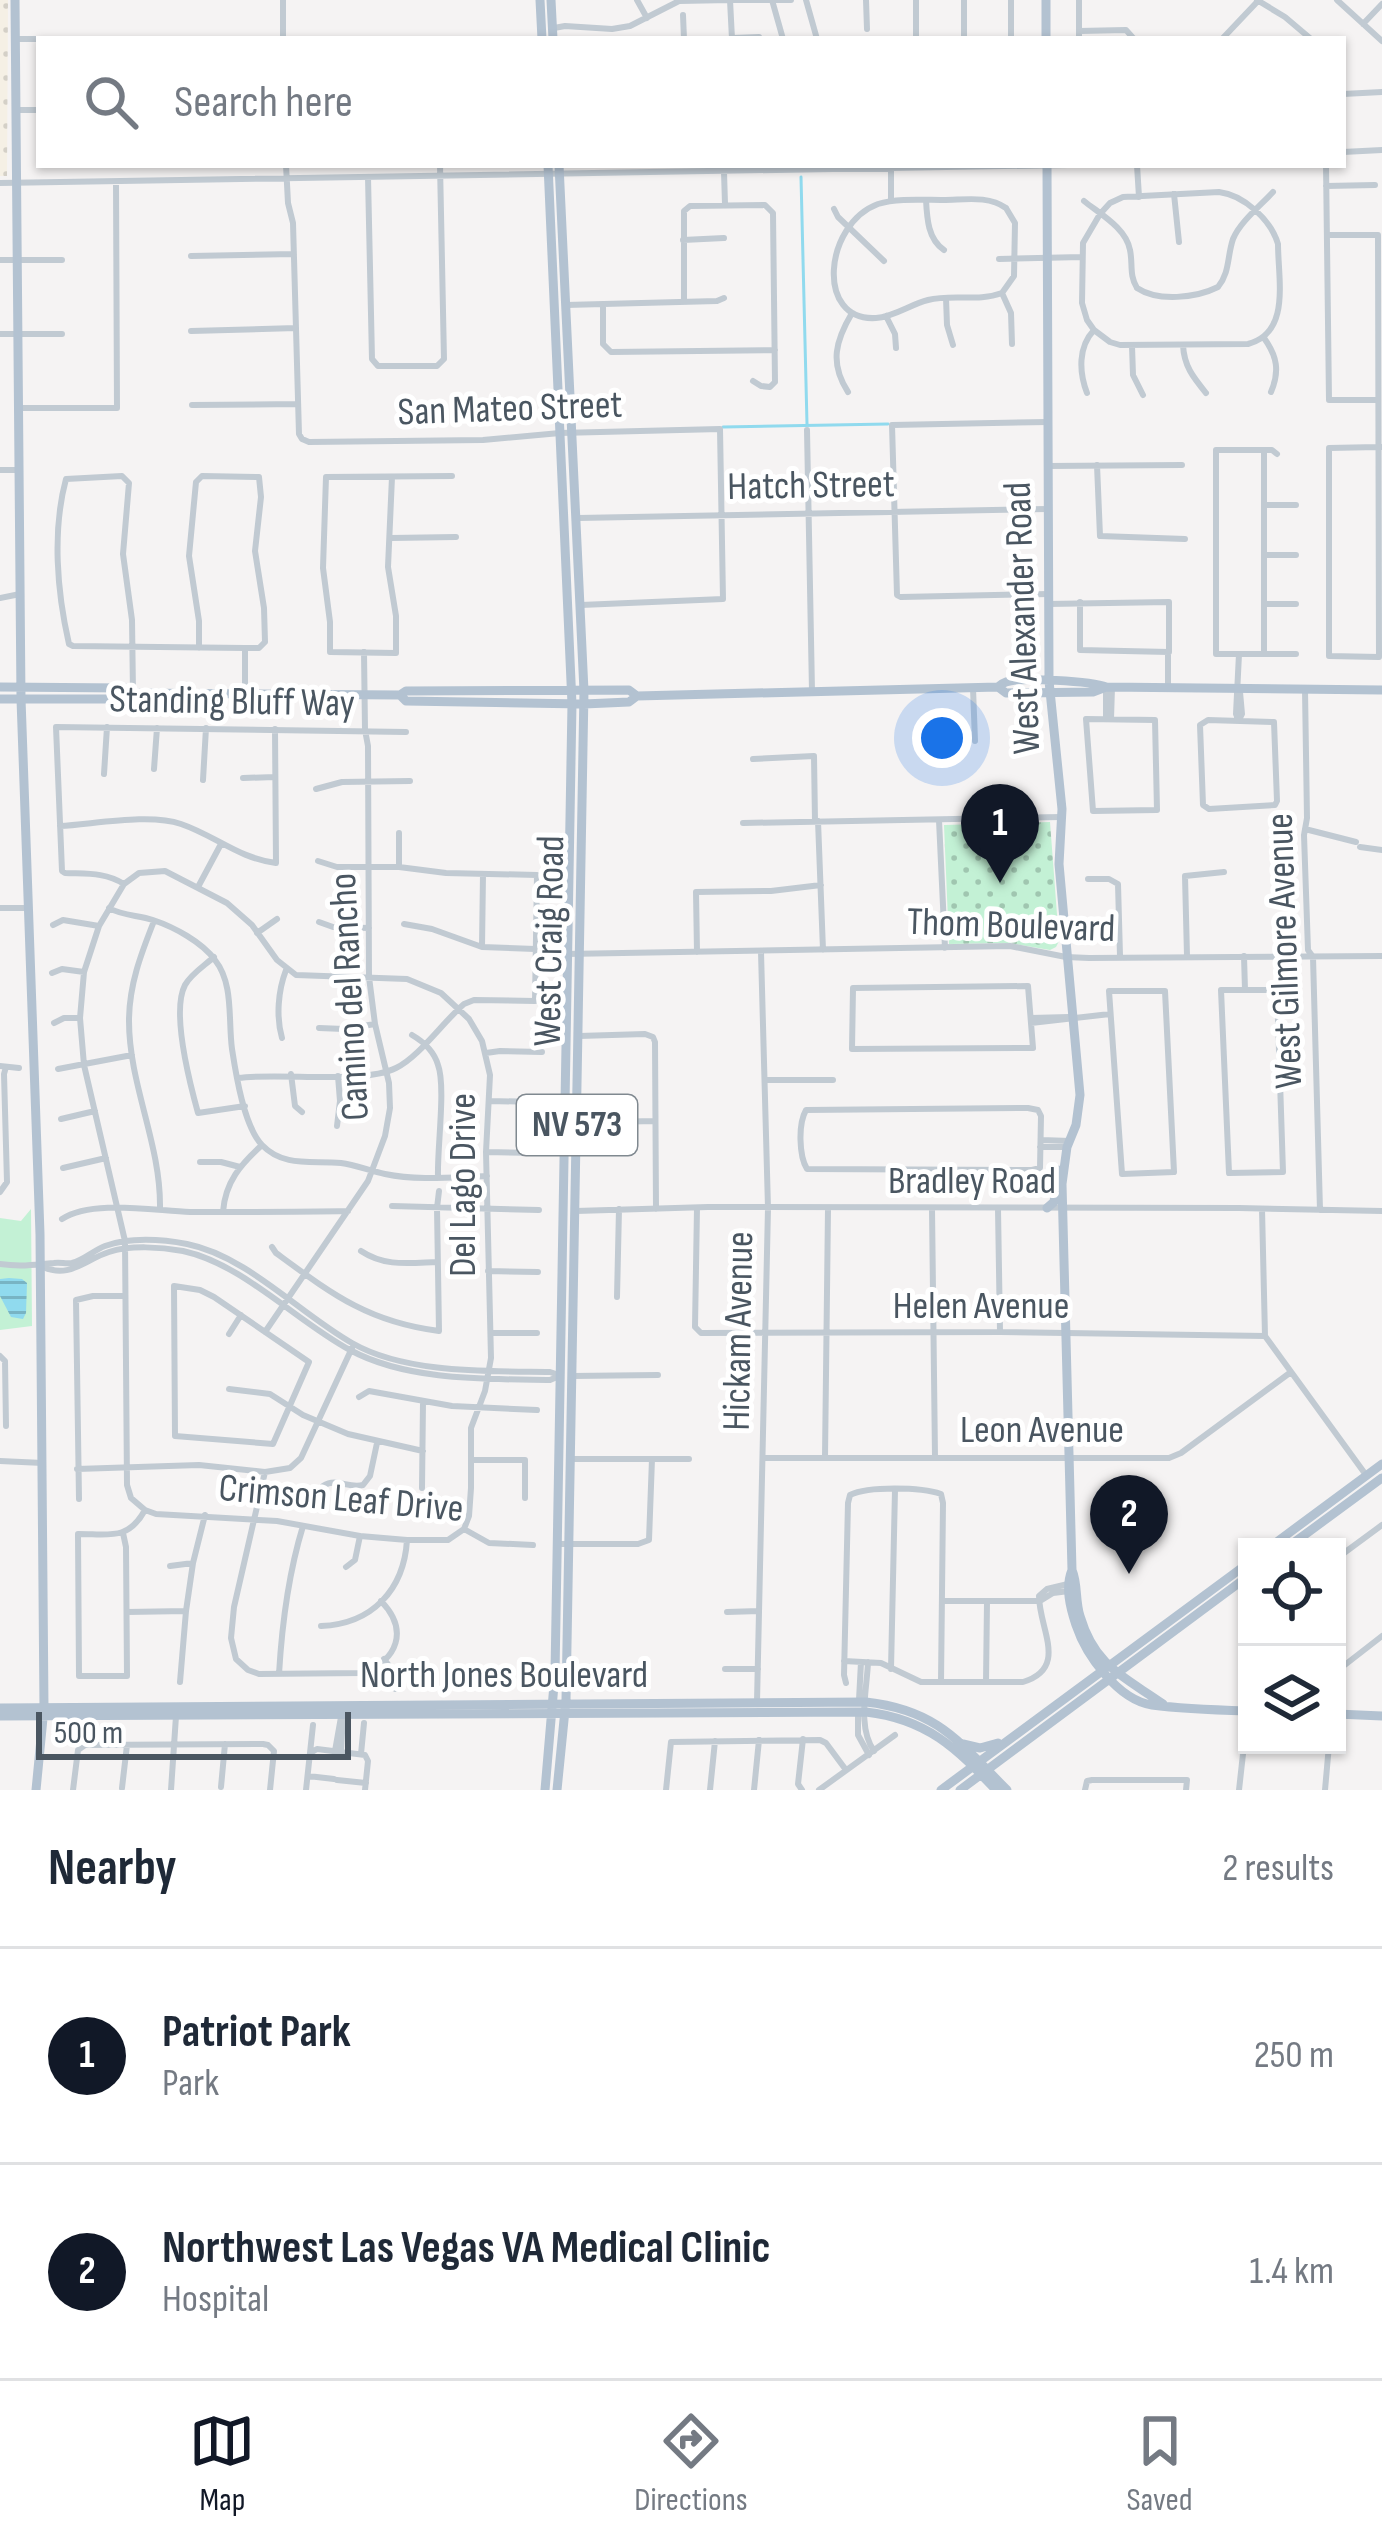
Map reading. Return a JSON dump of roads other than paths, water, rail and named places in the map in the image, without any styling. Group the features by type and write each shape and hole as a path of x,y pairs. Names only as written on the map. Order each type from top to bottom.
{"main road":[{"path":"15,0 21,693 41,1266 44,1712 36,1790"},
{"path":"540,0 547,34"},
{"path":"547,34 551,0"},
{"path":"1046,0 1046,36"},
{"name":"West Alexander Road","path":"1047,168 1050,686 1062,818 1059,864 1080,1095 1062,1184 1072,1570 1084,1626 1109,1673"},
{"name":"West Craig Road","path":"554,170 566,305 566,433 584,698 576,1211 566,1376 557,1790"},
{"name":"West Craig Road","path":"554,170 554,312 575,518 562,1211 570,1460 563,1544"},
{"path":"400,695 406,701 572,704 629,690 637,695 998,687 1006,693 1050,686 1094,692 1109,687 1382,690"},
{"path":"0,687 21,693"},
{"path":"0,699 21,693 125,688 133,693 245,695 571,691 584,698"},
{"path":"416,701 439,691"},
{"path":"429,702 453,691"},
{"path":"569,808 582,826"},
{"path":"569,825 582,842"},
{"path":"1047,1208 1054,1202 1056,1178 1068,1147"},
{"path":"1300,1538 1374,1482 1382,1464"},
{"path":"1284,1538 1374,1482"},
{"name":"West Alexander Road","path":"1068,1588 1072,1570"},
{"path":"941,1790 980,1768 1109,1673 1238,1571"},
{"path":"960,1790 1015,1736 1238,1583"},
{"path":"1068,1588 1081,1638 1135,1698 1150,1705 1238,1713"},
{"path":"609,1714 650,1704 667,1712"},
{"name":"North Jones Boulevard","path":"0,1712 559,1709 650,1704 897,1708 942,1727 963,1744 980,1768"},
{"name":"North Jones Boulevard","path":"559,1709 609,1714 757,1707"},
{"name":"North Jones Boulevard","path":"862,1707 920,1726 980,1768"},
{"name":"West Craig Road","path":"545,1790 559,1709"},
{"path":"1346,1714 1382,1716"},
{"path":"963,1744 987,1748 1015,1736"},
{"path":"980,1768 996,1790"},
{"path":"980,1768 1007,1790"}],"street":[{"path":"283,0 284,36"},
{"path":"637,0 647,19"},
{"path":"730,0 732,36"},
{"path":"547,34 588,27 612,29 647,19 680,1 791,0"},
{"path":"806,0 816,36"},
{"path":"866,0 867,29"},
{"path":"916,0 916,36"},
{"path":"964,0 964,36"},
{"path":"1011,0 1011,36"},
{"path":"1079,0 1079,35 1126,30 1131,36"},
{"path":"1225,36 1257,0 1307,36"},
{"path":"1336,0 1382,41"},
{"path":"772,1 781,36"},
{"path":"1363,24 1382,4"},
{"path":"683,15 684,36"},
{"path":"588,27 588,36"},
{"path":"16,39 36,39"},
{"path":"1346,94 1382,92"},
{"path":"16,110 36,110"},
{"path":"1346,152 1382,150"},
{"path":"192,405 298,404 294,254 286,168"},
{"path":"368,178 374,364 442,364 440,168"},
{"path":"0,183 368,178 554,170 943,168"},
{"path":"1137,168 1139,196"},
{"path":"1326,168 1329,400 1380,400"},
{"path":"891,169 892,202"},
{"path":"724,172 725,206"},
{"path":"19,409 117,408 116,182"},
{"path":"1327,186 1375,185"},
{"path":"1084,201 1125,236 1134,291 1152,296 1203,295 1221,290 1233,240 1273,192"},
{"path":"1174,194 1179,242"},
{"path":"1174,194 1238,196 1272,228 1278,244 1277,319 1264,338 1247,344 1132,346 1110,342 1087,320 1082,303 1082,257 1086,235 1100,214 1116,199 1174,194"},
{"path":"926,200 933,240 944,250"},
{"path":"926,200 988,200 1009,205 1015,223 1014,276 1002,293 990,298 923,301 870,319 852,313 834,285 836,247 849,227 883,202 926,200"},
{"path":"684,302 682,214 687,208 770,208 775,384 761,386 753,381"},
{"path":"834,209 884,261"},
{"path":"1328,235 1378,235 1380,352 1380,400 1380,447 1380,598 1378,657 1329,656 1329,448 1380,447"},
{"path":"683,240 724,238"},
{"path":"191,256 294,254"},
{"path":"999,260 1082,257"},
{"path":"0,260 62,260"},
{"path":"1002,293 1012,313 1012,344"},
{"path":"554,312 566,305 718,302 724,298"},
{"path":"946,298 952,345"},
{"path":"603,304 603,344 611,352 775,350"},
{"path":"848,392 838,373 836,347 852,313"},
{"path":"886,316 896,348"},
{"path":"191,331 296,328"},
{"path":"1088,393 1082,379 1082,350 1094,330"},
{"path":"0,334 62,334"},
{"path":"1264,338 1276,358 1271,392"},
{"path":"1183,345 1189,370 1206,393"},
{"path":"1132,346 1130,364 1143,395"},
{"name":"San Mateo Street","path":"298,404 299,434 309,442 486,440 720,428 723,514"},
{"path":"1048,422 892,425 897,595 1168,602 1168,688"},
{"path":"807,430 812,692"},
{"path":"1277,454 1273,450 1216,450 1216,654 1296,653"},
{"path":"1264,450 1264,654"},
{"path":"1097,465 1100,536 1185,539"},
{"path":"1048,466 1182,465"},
{"path":"0,470 19,470"},
{"path":"392,477 388,567 396,653 330,652 322,568 326,477 452,476"},
{"path":"133,693 133,647 132,620 124,568 127,479 66,479 58,565 69,644 133,647 199,648 245,648 262,646 264,608 255,551 259,477 198,478 189,556 199,648"},
{"path":"1264,505 1296,505"},
{"name":"Hatch Street","path":"575,518 1048,508"},
{"path":"581,605 723,599 723,514"},
{"path":"391,538 456,537"},
{"path":"1264,555 1296,555"},
{"path":"0,598 20,594"},
{"path":"1079,602 1079,650 1168,652"},
{"path":"1264,604 1296,604"},
{"path":"245,648 245,695"},
{"name":"Camino del Rancho","path":"265,1332 373,1171 388,1122 387,1071 369,977 364,652"},
{"path":"1239,654 1239,721"},
{"path":"1109,687 1109,720"},
{"path":"973,688 975,741"},
{"name":"West Gilmore Avenue","path":"1305,690 1308,950 1313,957 1320,1210"},
{"path":"1086,719 1109,720 1155,720 1156,810 1093,811 1086,719"},
{"path":"1239,721 1274,722 1275,805 1203,806 1202,722 1239,721"},
{"name":"Standing Bluff Way","path":"60,826 56,727 406,732"},
{"path":"104,774 107,727"},
{"path":"154,769 157,728"},
{"path":"203,780 206,728"},
{"path":"124,884 97,873 64,873 60,826 164,819 247,857 276,863 275,729"},
{"path":"752,759 814,757 823,950"},
{"path":"243,778 275,777"},
{"path":"316,789 342,782 410,782"},
{"path":"743,823 1062,818"},
{"path":"939,820 945,949"},
{"path":"1305,829 1382,850"},
{"path":"399,833 399,867"},
{"path":"198,887 221,844"},
{"path":"238,1078 387,1071 401,1065 459,1008 474,1000 535,1001 537,875 337,867 319,861"},
{"path":"123,1533 127,1676 79,1676 78,1534 123,1533 136,1526 145,1510 131,1498 127,1485 125,1245 84,1065 80,1018 84,973 99,926 124,884 139,873 165,871 241,913 286,970 302,976 406,979 427,986 459,1008"},
{"path":"1187,956 1185,876 1224,872"},
{"path":"482,947 483,874"},
{"path":"1088,879 1115,881 1120,957"},
{"path":"697,952 697,892 821,885"},
{"path":"0,908 28,908"},
{"path":"109,908 154,921 214,957 228,988 230,1037 245,1106 255,1134 272,1154 295,1162 341,1163 388,1175 487,1176"},
{"path":"257,933 277,919"},
{"path":"53,925 63,920 99,926"},
{"path":"154,921 130,998 133,1055 159,1169 160,1208"},
{"path":"319,922 369,928"},
{"path":"404,924 482,947 536,949"},
{"name":"Thom Boulevard","path":"566,954 1010,946 1066,957 1382,956"},
{"name":"Hickam Avenue","path":"757,1707 768,1208 761,952"},
{"path":"1244,956 1245,990"},
{"path":"214,957 188,980 180,1003 185,1059 198,1113 245,1106"},
{"path":"52,973 62,969 84,973"},
{"path":"282,1038 280,990 286,970"},
{"path":"1028,986 1031,1021 1033,1048 852,1049 853,988 1028,986"},
{"path":"1221,990 1245,990 1277,990 1283,1172 1229,1173 1221,990"},
{"path":"1109,991 1165,991 1174,1172 1122,1174 1110,1014 1109,991"},
{"name":"Del Lago Drive","path":"459,1008 476,1029 490,1075 486,1152 489,1375"},
{"path":"1031,1021 1110,1014"},
{"path":"54,1023 80,1018"},
{"path":"319,1028 375,1024"},
{"path":"579,1036 645,1034 655,1042 656,1209"},
{"path":"412,1035 424,1042 441,1078 438,1178"},
{"path":"486,1053 542,1052"},
{"path":"58,1069 133,1055"},
{"path":"2,1191 8,1182 3,1066 19,1068"},
{"path":"291,1074 291,1094 302,1112"},
{"path":"337,1126 338,1076"},
{"path":"765,1080 832,1079"},
{"path":"489,1101 542,1102"},
{"path":"1028,1108 1038,1110 1041,1117 1041,1144 1040,1168 1032,1170 807,1169 802,1162 802,1118 806,1110 1028,1108"},
{"path":"61,1119 95,1112"},
{"path":"607,1121 656,1121"},
{"path":"1041,1144 1068,1147"},
{"path":"223,1212 225,1192 240,1167 262,1145"},
{"path":"486,1152 540,1153"},
{"path":"63,1168 106,1158"},
{"path":"200,1162 240,1167"},
{"path":"272,1247 348,1304 380,1319 439,1331 439,1191"},
{"path":"392,1206 539,1210"},
{"path":"62,1219 77,1212 118,1208 348,1211"},
{"name":"Helen Avenue","path":"697,1208 697,1331 1265,1336"},
{"path":"617,1297 619,1209"},
{"path":"824,1457 828,1209"},
{"path":"932,1209 935,1457"},
{"path":"998,1209 1000,1332"},
{"path":"1262,1209 1265,1336 1374,1482"},
{"name":"Bradley Road","path":"562,1211 1382,1210"},
{"path":"0,1267 73,1263 99,1248 188,1244 240,1267 352,1348 489,1375 658,1375"},
{"path":"361,1251 392,1264 437,1262"},
{"path":"488,1271 538,1271"},
{"path":"174,1286 200,1290 309,1362 289,1406 272,1444 176,1436 174,1286"},
{"path":"79,1498 76,1300 124,1296"},
{"path":"229,1334 241,1315"},
{"path":"490,1333 537,1334"},
{"path":"77,1469 199,1465 265,1472 290,1468 298,1464 352,1348"},
{"path":"1,1357 5,1361 6,1426"},
{"name":"Leon Avenue","path":"764,1458 1175,1457 1291,1372"},
{"path":"464,1529 469,1516 471,1428 489,1375"},
{"path":"229,1389 269,1394 316,1421 377,1443 422,1451"},
{"path":"359,1397 369,1391 476,1408 537,1410"},
{"path":"422,1488 423,1402"},
{"path":"323,1486 334,1481 363,1485 377,1443"},
{"path":"563,1544 649,1540 652,1459"},
{"path":"570,1460 689,1459"},
{"path":"472,1460 525,1460 525,1498"},
{"path":"0,1461 43,1462"},
{"path":"265,1472 239,1578 231,1638 241,1665 259,1674 373,1669 395,1644 397,1625 381,1601"},
{"path":"892,1669 895,1490"},
{"path":"846,1683 850,1496 856,1491 895,1490 940,1495 941,1682"},
{"name":"Crimson Leaf Drive","path":"145,1510 277,1521 407,1540 448,1540 464,1529 489,1543 532,1545"},
{"path":"180,1682 193,1563 205,1515"},
{"path":"1346,1552 1382,1525"},
{"path":"279,1674 287,1586 303,1526"},
{"path":"346,1567 355,1560 360,1536"},
{"path":"321,1626 347,1624 381,1601 404,1567 407,1540"},
{"path":"170,1566 193,1563"},
{"path":"844,1661 881,1663 921,1682 1022,1682 1040,1676 1046,1666 1049,1649 1039,1596 1047,1589 1068,1588"},
{"path":"943,1601 1040,1601"},
{"path":"986,1682 987,1602"},
{"path":"127,1612 186,1611"},
{"path":"727,1612 759,1611"},
{"path":"1346,1664 1382,1636"},
{"path":"384,1659 393,1671 395,1689"},
{"path":"865,1662 858,1735 872,1753"},
{"path":"725,1669 758,1669"},
{"path":"338,1752 343,1710"},
{"path":"171,1790 176,1712"},
{"path":"308,1776 365,1786 364,1723"},
{"path":"307,1790 313,1725"},
{"path":"819,1790 895,1735"},
{"path":"802,1790 803,1739"},
{"path":"754,1790 759,1740"},
{"path":"710,1790 715,1741"},
{"path":"666,1790 671,1742 823,1741 846,1770"},
{"path":"221,1787 225,1744"},
{"path":"73,1790 80,1747 263,1744 274,1751 270,1790"},
{"path":"122,1788 127,1745"},
{"path":"312,1752 364,1756"},
{"path":"1239,1790 1243,1754"},
{"path":"1324,1790 1328,1754"},
{"path":"1086,1786 1187,1780 1186,1790"}],"water":[{"path":"0,1279 27,1283 23,1319 11,1317 0,1296"}],"waterway":[{"path":"801,177 807,424"},
{"path":"723,427 888,424"}],"place":[{"name":"Patriot Park","path":"1000,883"},
{"name":"Northwest Las Vegas VA Medical Clinic","path":"1129,1574"}]}
